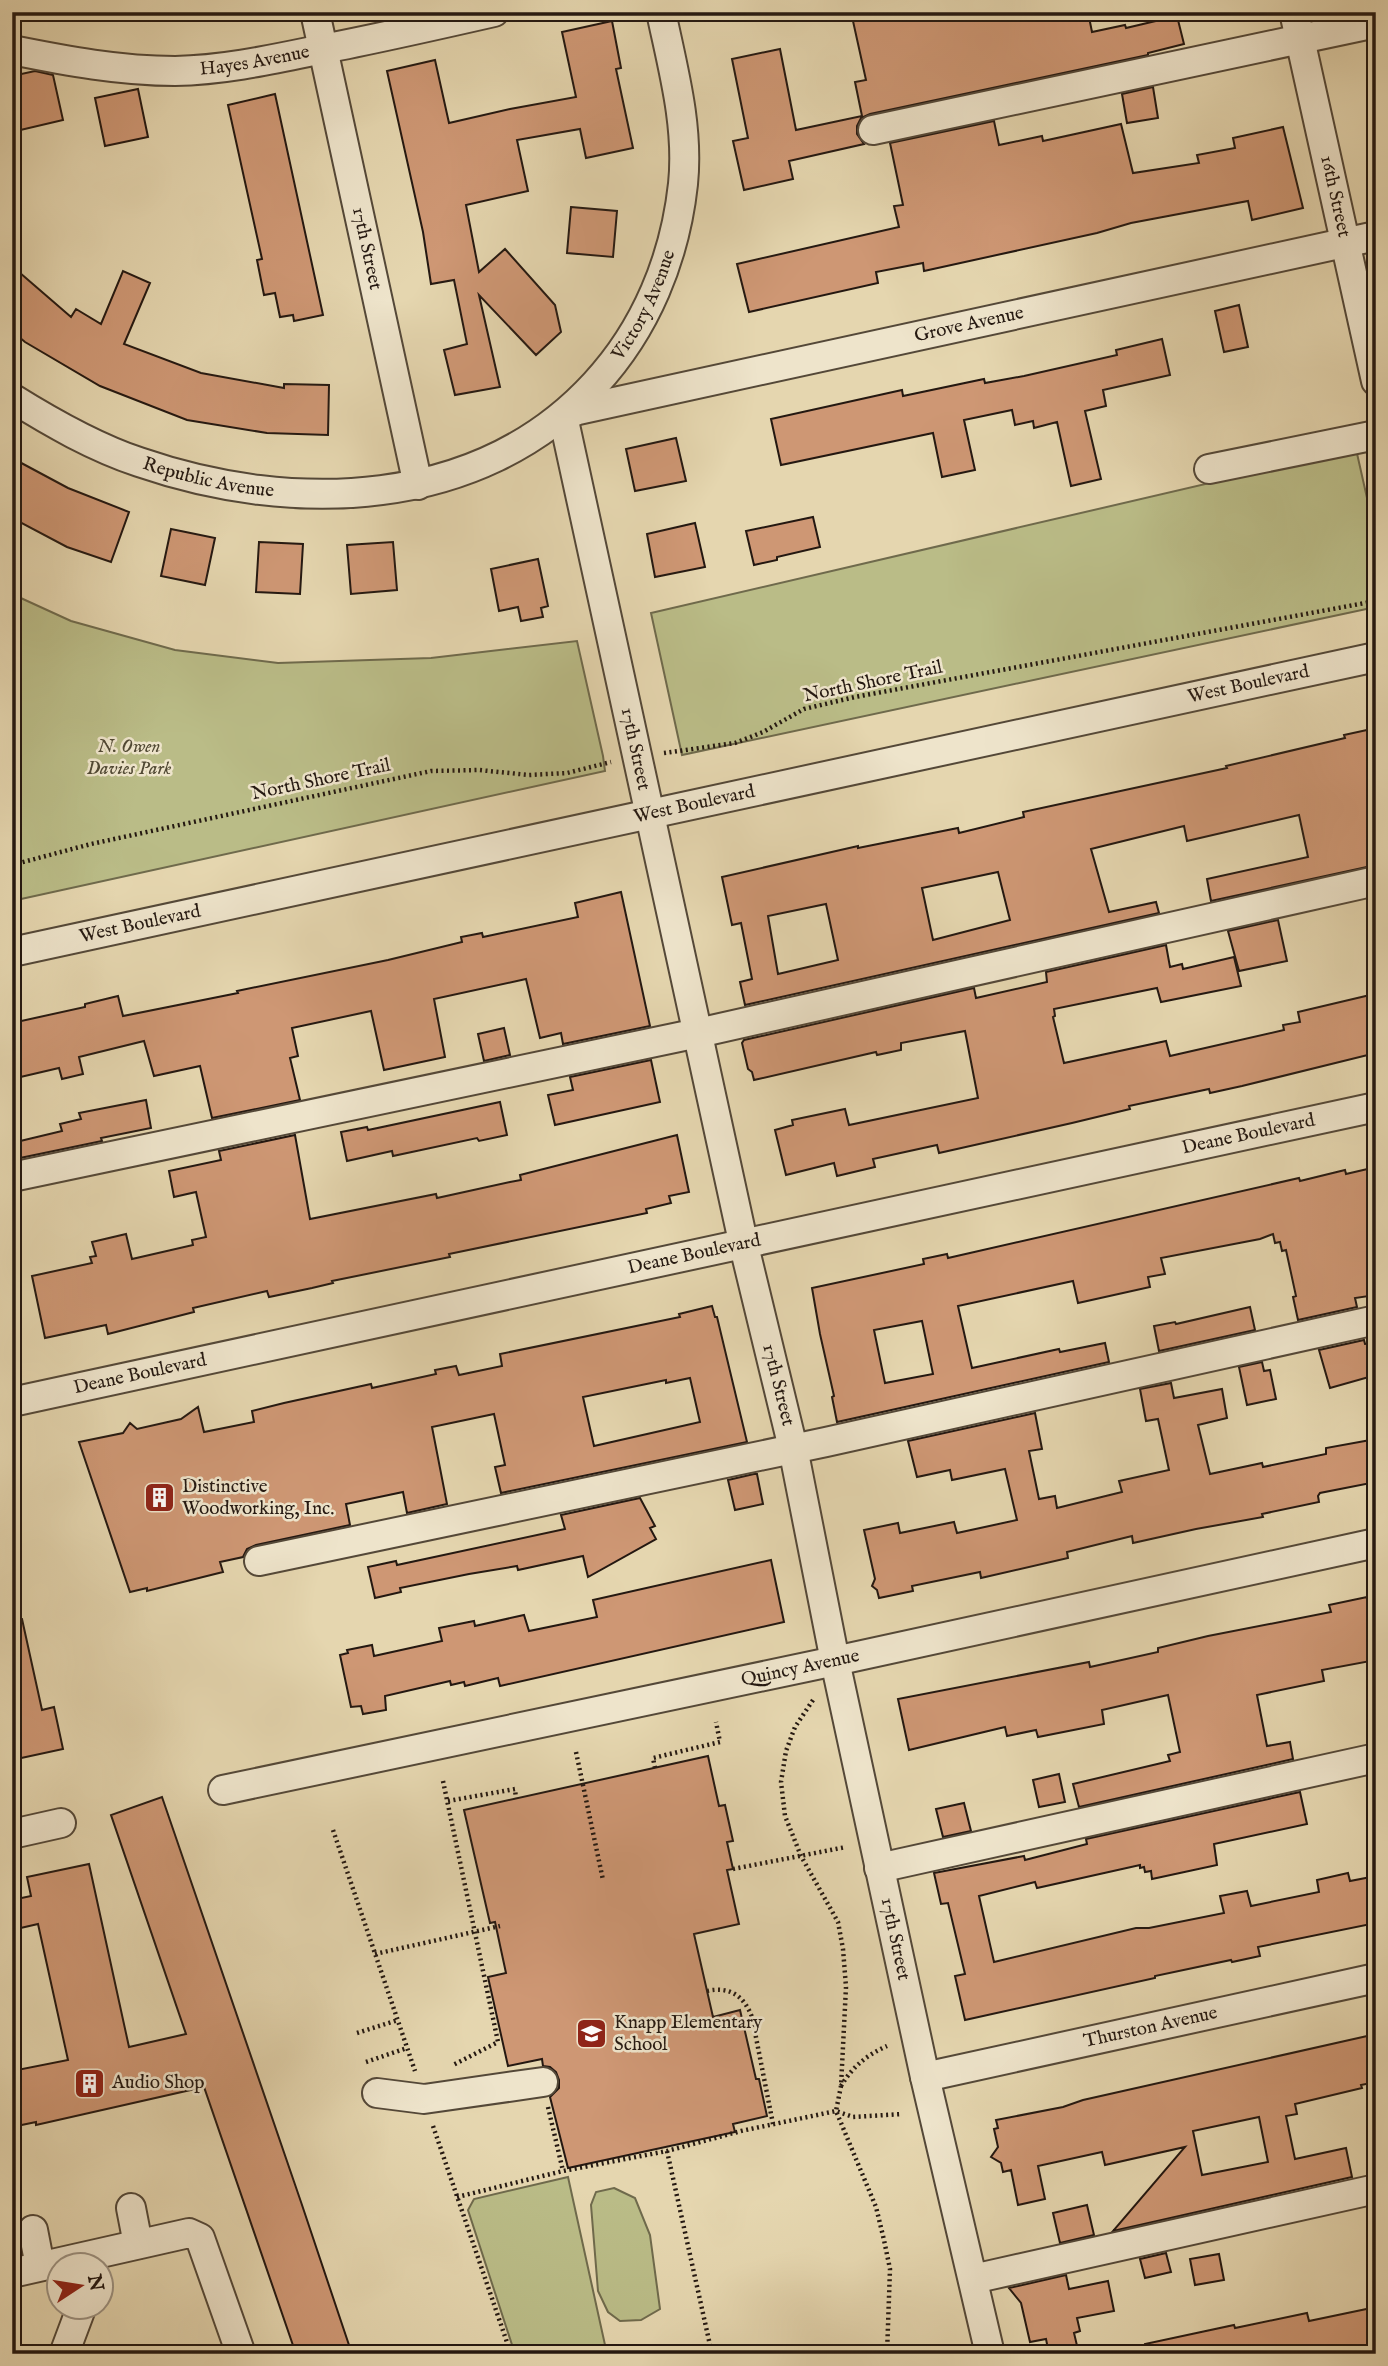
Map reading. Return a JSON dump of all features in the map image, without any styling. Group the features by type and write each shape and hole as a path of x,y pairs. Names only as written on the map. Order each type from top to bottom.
{"street":[{"name":"17th Street","path":"315,12 418,485"},
{"name":"Hayes Avenue","path":"12,50 82,64 129,69 176,71 223,68 264,62 494,12"},
{"name":"Victory Avenue","path":"418,485 466,471 502,455 528,441 563,416 598,381 623,349 653,297 673,241 682,192 684,152 679,93 661,12"},
{"path":"873,130 1297,26 1376,23"},
{"name":"16th Street","path":"1297,26 1376,381"},
{"name":"Grove Avenue","path":"563,416 578,410 1376,236"},
{"name":"Republic Avenue","path":"12,398 93,444 137,462 217,483 276,492 323,494 418,485"},
{"name":"17th Street","path":"563,416 744,1246 793,1448 835,1661 925,2077 990,2354"},
{"path":"1209,469 1376,435"},
{"name":"West Boulevard","path":"12,952 1376,657"},
{"path":"12,1177 698,1034 1376,881"},
{"name":"Deane Boulevard","path":"12,1402 744,1246 1376,1107"},
{"path":"259,1561 793,1448 1376,1320"},
{"name":"Quincy Avenue","path":"223,1790 1376,1543"},
{"path":"879,1868 1376,1758"},
{"path":"12,1834 61,1823"},
{"name":"Thurston Avenue","path":"925,2077 1376,1978"},
{"path":"377,2093 424,2099 542,2082"},
{"path":"973,2279 1376,2189"},
{"path":"131,2208 138,2244"},
{"path":"33,2230 40,2266"},
{"path":"116,2250 189,2233 200,2238 241,2354"},
{"path":"12,2273 46,2265"},
{"path":"64,2354 77,2320"}],"path":[{"name":"North Shore Trail","path":"12,866 91,844 431,771 529,775 567,773 637,756 735,743 763,732 804,709 855,697 1376,601"},
{"path":"813,1700 795,1727 786,1751 781,1782 785,1816 801,1856 838,1922 846,1987 841,2086 836,2111 876,2207 884,2240 890,2269 887,2354"},
{"path":"655,1768 653,1758 720,1742 716,1722"},
{"path":"576,1752 603,1880"},
{"path":"441,2071 498,2042 443,1781"},
{"path":"448,1801 515,1789 516,1799"},
{"path":"733,1869 846,1847"},
{"path":"375,1954 500,1926"},
{"path":"707,1991 728,1990 737,1994 747,2004 752,2017 773,2124"},
{"path":"357,2033 397,2020"},
{"path":"841,2086 855,2066 870,2053 887,2046"},
{"path":"366,2062 407,2048"},
{"path":"542,2082 563,2171"},
{"path":"457,2197 836,2111 853,2117 902,2114"},
{"path":"667,2151 712,2354"}],"green space":[{"path":"1356,449 1376,538 1376,607 682,755 651,613"},
{"name":"N. Owen Davies Park","path":"12,594 71,621 175,650 278,663 431,658 577,641 605,771 12,901"},
{"path":"568,2177 607,2354 515,2354 468,2210 474,2199"},
{"path":"614,2188 635,2198 650,2235 660,2309 641,2320 620,2321 608,2312 598,2291 591,2205 596,2192"}],"building":[{"path":"851,12 1088,12 1092,32 1125,25 1126,28 1177,16 1184,44 1148,55 870,114 861,118 857,126 857,134 864,144 789,161 793,179 744,190 733,141 748,138 732,59 780,49 796,130 862,116 855,82 866,80"},
{"path":"612,21 621,68 616,69 633,148 586,158 580,129 517,140 528,191 466,205 479,272 505,249 555,305 561,332 536,355 479,295 500,387 455,395 444,350 467,344 454,280 431,284 423,232 387,71 435,60 449,123 576,97 562,32"},
{"path":"35,71 53,75 63,120 12,132 12,76"},
{"path":"1153,87 1158,118 1127,123 1122,94"},
{"path":"138,89 148,137 105,146 95,98"},
{"path":"275,94 323,315 294,321 293,315 280,317 275,293 264,295 257,260 262,259 228,105"},
{"path":"994,121 999,145 1042,136 1043,141 1121,124 1133,173 1199,163 1197,155 1235,148 1233,138 1283,127 1303,208 1252,220 1248,201 1131,223 924,271 923,263 876,272 878,283 749,312 737,264 899,227 894,206 903,205 890,143"},
{"path":"571,207 617,211 613,257 567,253"},
{"path":"12,266 71,317 76,309 101,324 123,271 150,283 124,344 201,373 284,388 284,384 329,385 328,435 267,433 187,420 100,386 25,342 12,331"},
{"path":"1239,305 1248,347 1224,352 1215,311"},
{"path":"1162,339 1170,375 1103,390 1106,406 1085,411 1101,479 1071,486 1057,422 1034,428 1033,421 1015,425 1012,410 964,420 975,470 942,477 933,433 781,465 771,419 902,390 903,396 984,379 985,383 1024,376 1117,355 1116,350"},
{"path":"676,438 686,481 635,491 626,449"},
{"path":"12,458 68,488 129,512 111,562 67,547 12,518"},
{"path":"813,517 820,547 754,565 746,531"},
{"path":"695,523 705,567 655,577 647,534"},
{"path":"171,529 215,538 205,585 161,576"},
{"path":"259,542 303,544 300,594 256,592"},
{"path":"393,542 397,590 351,594 347,545"},
{"path":"538,559 548,606 541,608 543,617 521,621 518,607 499,611 491,569"},
{"path":"1376,728 1376,865 1211,901 1207,879 1308,857 1299,815 1187,841 1184,826 1091,849 1109,912 1156,902 1159,913 745,1005 740,982 752,979 741,923 732,925 722,877 858,846 958,828 959,833 1024,817 1023,812 1227,768 1226,766 1345,738 1344,735","holes":["998,872 1010,920 933,940 922,888","826,904 838,960 778,974 768,916"]},
{"path":"621,892 650,1026 563,1044 561,1033 540,1038 526,979 434,999 445,1057 384,1070 371,1011 292,1028 298,1056 290,1058 300,1100 212,1118 200,1066 154,1076 144,1041 79,1057 83,1074 62,1079 59,1068 12,1079 12,1023 85,1007 85,1004 118,996 123,1016 238,993 237,991 462,942 461,937 482,933 483,937 578,917 575,903"},
{"path":"1278,920 1287,961 1239,971 1228,931"},
{"path":"1166,945 1170,967 1182,964 1183,969 1234,957 1241,986 1161,1002 1157,988 1054,1009 1053,1017 1064,1063 1166,1041 1170,1056 1284,1030 1283,1025 1300,1022 1298,1012 1370,995 1376,1020 1376,1053 1210,1093 1209,1089 1129,1106 1130,1109 939,1153 937,1145 873,1159 875,1167 837,1176 834,1163 786,1175 775,1130 793,1125 792,1120 845,1109 849,1125 978,1098 965,1031 901,1043 901,1050 877,1055 876,1052 754,1080 748,1069 742,1043 744,1040 974,988 976,998 1047,982 1046,972"},
{"path":"504,1028 510,1055 484,1061 478,1034"},
{"path":"651,1060 660,1102 555,1125 548,1095 573,1090 570,1077"},
{"path":"146,1100 151,1128 20,1158 16,1142 62,1131 60,1124 81,1119 79,1113"},
{"path":"500,1102 507,1135 479,1141 477,1138 393,1156 392,1151 347,1161 341,1132 367,1127 368,1130"},
{"path":"295,1135 310,1219 436,1194 437,1198 521,1180 520,1175 677,1135 689,1192 669,1196 671,1203 646,1209 647,1213 449,1254 450,1257 269,1297 267,1291 193,1308 194,1312 108,1334 106,1325 45,1338 32,1276 92,1263 90,1257 96,1256 92,1242 126,1234 132,1259 193,1245 192,1240 206,1237 196,1192 174,1197 169,1171 221,1160 219,1151"},
{"path":"1376,1167 1376,1295 1355,1298 1357,1307 1298,1320 1286,1250 1282,1251 1280,1242 1275,1243 1273,1234 1260,1239 1161,1258 1165,1274 1148,1277 1150,1287 1078,1303 1073,1281 958,1306 972,1368 1059,1349 1060,1352 1105,1343 1109,1362 837,1422 812,1288 924,1264 923,1259 947,1254 948,1258 1299,1178 1300,1181 1345,1170 1346,1174","holes":["922,1321 933,1374 885,1383 874,1330"]},
{"path":"712,1306 717,1317 747,1442 501,1493 495,1467 505,1465 494,1414 432,1427 447,1504 407,1513 403,1492 346,1504 350,1525 256,1545 247,1549 243,1557 220,1562 223,1572 147,1591 147,1588 130,1592 79,1442 123,1433 130,1423 137,1429 181,1419 198,1407 204,1432 254,1422 252,1411 371,1384 372,1388 436,1374 435,1370 456,1366 459,1375 502,1366 500,1354 680,1317 679,1314","holes":["690,1378 700,1422 594,1446 583,1397 666,1380 666,1383"]},
{"path":"1250,1307 1255,1330 1159,1351 1154,1326 1176,1324"},
{"path":"1364,1340 1365,1344 1376,1343 1376,1375 1330,1388 1319,1350"},
{"path":"1262,1362 1264,1371 1270,1370 1276,1399 1247,1405 1239,1367"},
{"path":"1171,1383 1174,1398 1222,1389 1227,1418 1198,1425 1210,1474 1262,1463 1263,1467 1326,1454 1326,1448 1376,1439 1376,1482 1320,1493 1319,1502 1262,1514 1263,1517 1133,1543 1132,1536 1067,1552 1068,1558 981,1578 980,1572 912,1586 913,1591 879,1598 877,1590 872,1586 875,1579 864,1530 898,1523 900,1533 954,1522 957,1533 1017,1520 1005,1469 952,1480 950,1470 917,1477 908,1441 1035,1413 1042,1449 1029,1451 1039,1499 1055,1496 1057,1508 1122,1492 1119,1481 1169,1470 1158,1419 1146,1421 1140,1389"},
{"path":"757,1474 763,1504 735,1510 728,1480"},
{"path":"640,1498 655,1526 650,1528 656,1539 588,1577 583,1556 518,1570 517,1566 469,1574 400,1588 401,1592 375,1598 368,1567 396,1561 397,1565 565,1529 561,1515"},
{"path":"771,1560 784,1622 500,1686 498,1678 465,1686 464,1682 451,1685 450,1681 385,1696 386,1710 363,1714 361,1706 351,1707 340,1655 348,1653 347,1650 372,1645 374,1656 442,1641 439,1628 474,1621 475,1626 524,1615 529,1631 597,1617 593,1600"},
{"path":"1367,1597 1376,1598 1376,1660 1322,1670 1324,1681 1257,1695 1267,1746 1290,1742 1293,1759 1079,1807 1073,1784 1170,1761 1168,1755 1180,1752 1168,1695 1102,1710 1104,1724 1038,1737 1036,1730 1007,1736 1005,1727 909,1750 898,1699 1089,1662 1090,1667 1158,1652 1158,1648 1208,1636 1331,1612 1329,1605"},
{"path":"22,1619 42,1710 54,1707 63,1749 12,1760 12,1620"},
{"path":"708,1756 719,1806 725,1805 733,1841 727,1842 733,1869 727,1870 739,1924 694,1934 713,2017 740,2010 767,2116 733,2124 735,2132 568,2168 550,2097 559,2088 556,2072 543,2066 542,2059 508,2066 488,1977 506,1973 495,1922 490,1923 464,1810"},
{"path":"1059,1774 1065,1802 1039,1807 1033,1780"},
{"path":"1300,1792 1307,1824 1214,1844 1217,1865 1152,1879 1151,1871 1145,1872 1140,1865 1037,1888 1035,1882 979,1896 994,1962 1136,1928 1149,1928 1224,1913 1220,1896 1247,1891 1251,1906 1319,1892 1317,1880 1348,1873 1350,1881 1376,1876 1376,1923 1258,1947 1260,1956 1155,1976 965,2020 955,1976 965,1974 948,1903 941,1904 934,1873 1024,1856 1025,1860 1087,1844 1086,1839"},
{"path":"162,1797 352,2354 296,2354 204,2087 36,2125 36,2122 12,2127 12,2071 68,2060 38,1924 12,1930 12,1900 31,1896 27,1877 89,1864 129,2047 186,2034 111,1815"},
{"path":"964,1803 971,1831 943,1837 936,1809"},
{"path":"1376,2034 1376,2082 1361,2085 1362,2088 1295,2104 1297,2114 1286,2116 1295,2159 1346,2148 1352,2177 1113,2231 1185,2147 1105,2165 1102,2152 1038,2166 1045,2199 1018,2205 1011,2170 1003,2172 1001,2163 991,2157 998,2147 994,2129 998,2128 996,2120 1063,2107 1083,2100","holes":["1259,2117 1268,2162 1202,2175 1193,2131"]},
{"path":"1087,2205 1094,2235 1060,2243 1053,2213"},
{"path":"1166,2253 1171,2272 1145,2278 1140,2259"},
{"path":"1219,2254 1224,2280 1195,2285 1190,2259"},
{"path":"1066,2275 1069,2289 1108,2281 1114,2311 1077,2318 1080,2331 1074,2333 1079,2354 1049,2354 1046,2339 1030,2342 1021,2303 1009,2288"},
{"path":"1376,2307 1376,2354 1146,2354 1145,2344 1234,2325 1235,2328 1307,2313 1309,2321"}],"place":[{"name":"Distinctive Woodworking, Inc.","path":"159,1498"},
{"name":"Knapp Elementary School","path":"591,2034"},
{"name":"Audio Shop","path":"89,2083"}]}
